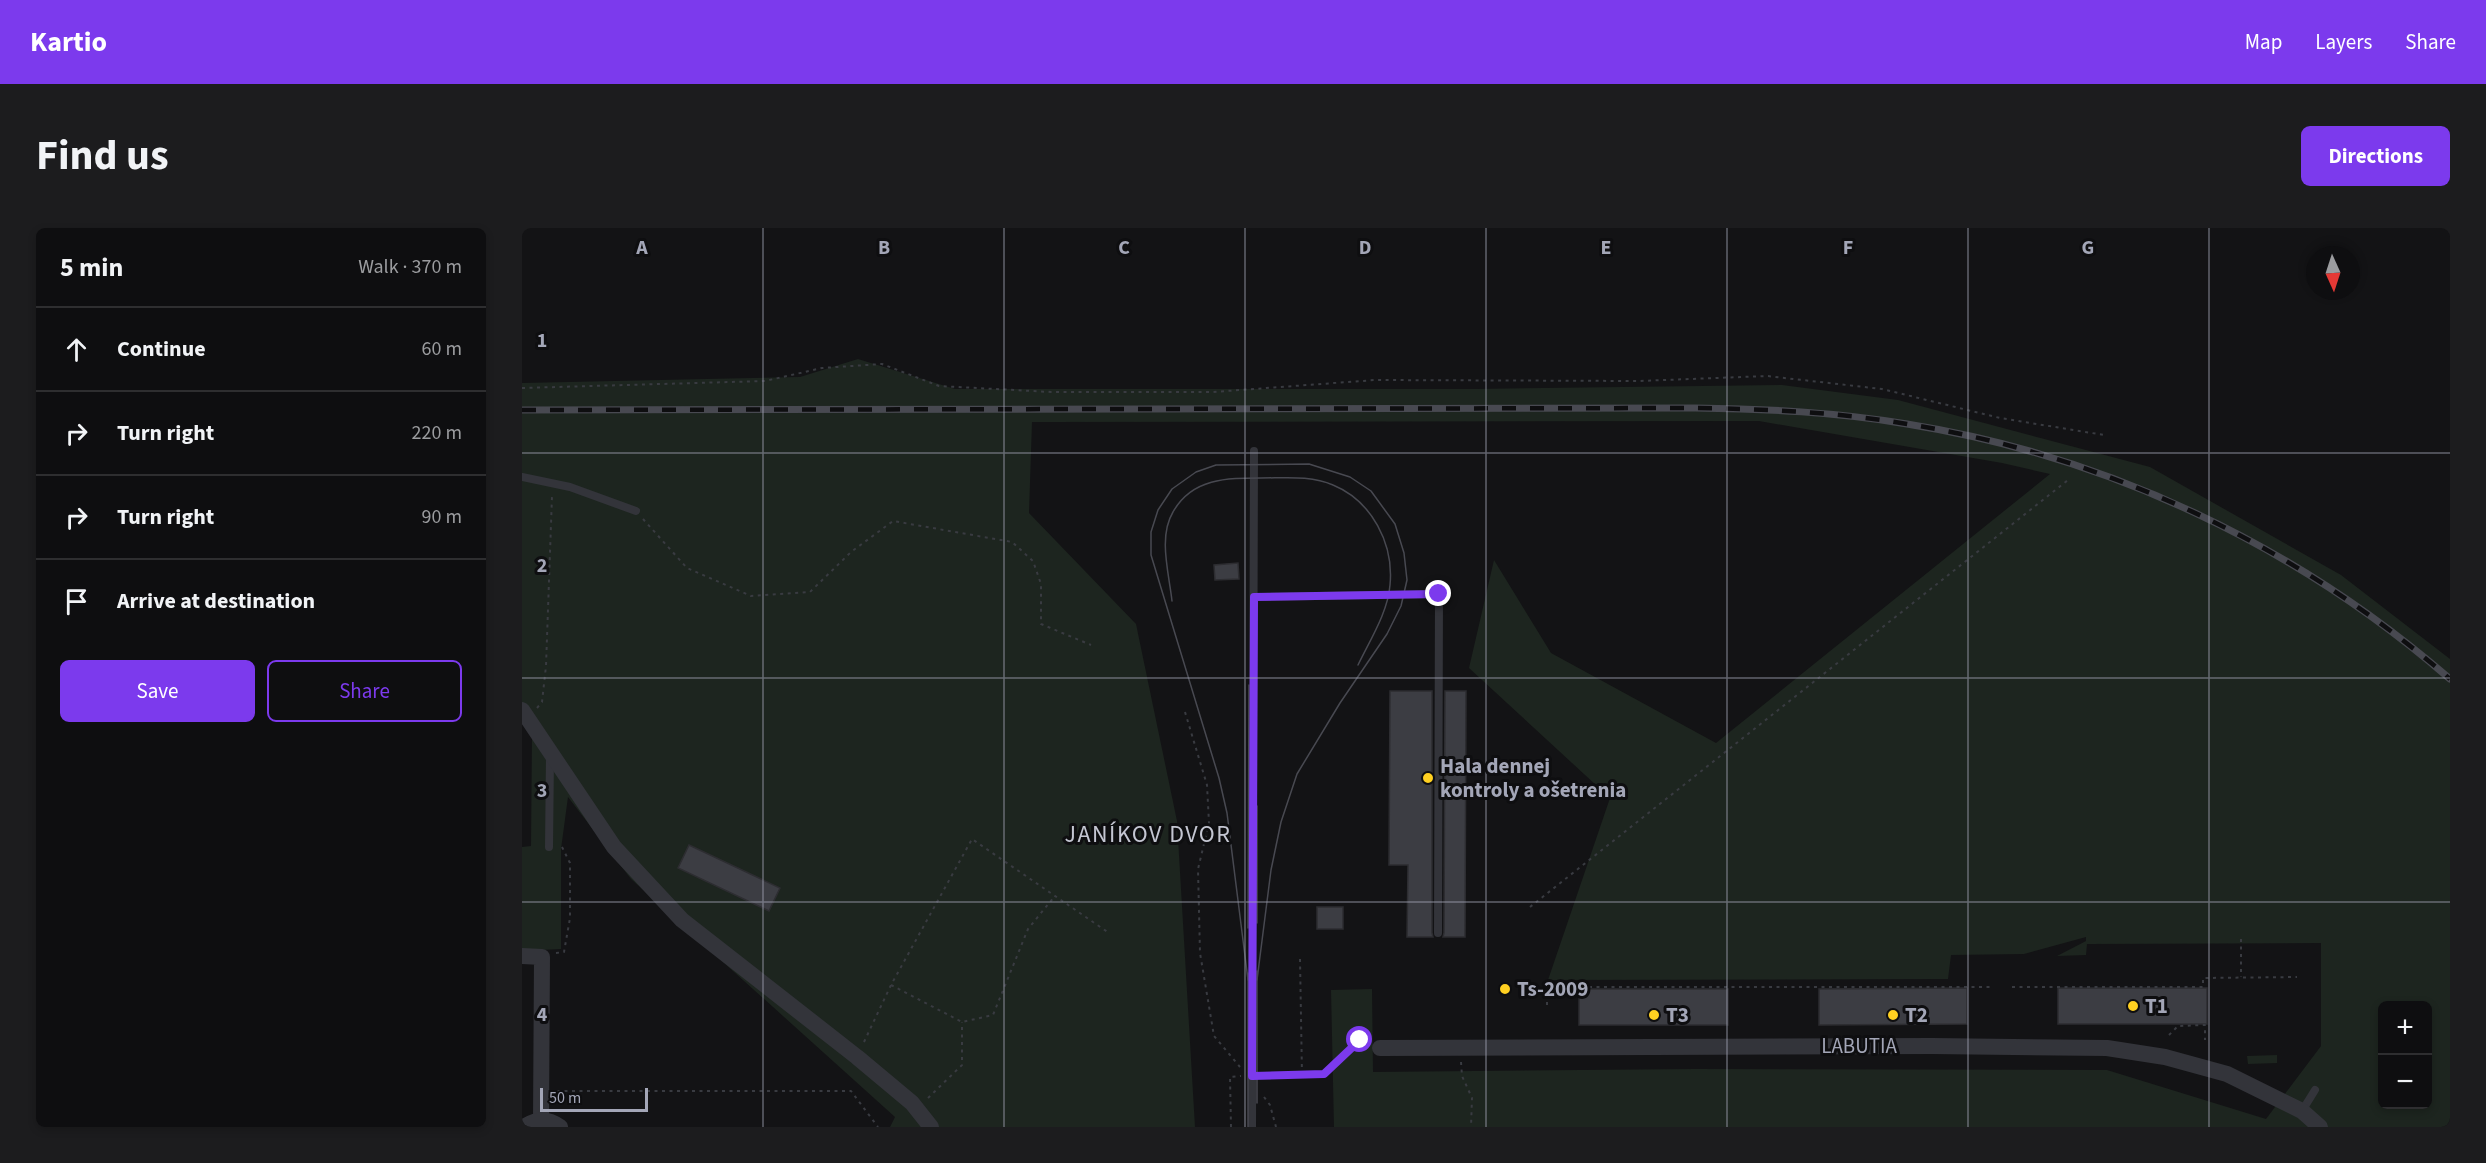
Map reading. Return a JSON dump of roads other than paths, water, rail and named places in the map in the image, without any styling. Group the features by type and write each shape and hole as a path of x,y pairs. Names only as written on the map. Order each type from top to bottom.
{"street":[{"path":"525,714 614,847 682,920 857,1057 917,1109 931,1127"},
{"path":"522,956 542,957 541,1120"},
{"name":"LABUTIA","path":"1380,1048 1932,1046 2107,1048 2165,1057 2227,1074 2302,1111 2320,1127"},
{"path":"524,1127 541,1120 549,1121 560,1127"}],"lane":[{"path":"1252,1127 1254,451"},
{"path":"522,477 570,487 636,511"},
{"path":"1254,597 1439,594 1438,933"},
{"path":"549,847 550,752"},
{"path":"2302,1111 2315,1090"}],"tram line":[{"path":"1248,980 1227,813 1219,778 1151,555 1151,532 1158,510 1172,489 1196,472 1216,465 1309,464 1350,477 1371,491 1395,524 1404,553 1407,580 1401,606 1387,634 1340,703 1297,774 1281,822 1271,870 1257,980"},
{"path":"1172,601 1165,544 1166,533 1173,512 1190,492 1211,482 1236,479 1298,478 1325,482 1347,492 1369,513 1378,526 1388,554 1389,595 1378,626 1358,665"},
{"path":"1248,928 1249,685"},
{"path":"1257,806 1257,923"},
{"path":"1257,971 1257,1103"},
{"path":"1248,973 1248,1127"}],"railway":[{"path":"522,410 1695,408 1801,412 1881,420 1982,439 2055,459 2127,484 2197,514 2264,548 2329,588 2391,631 2450,679"}],"place":[{"name":"Hala dennej kontroly a ošetrenia","path":"1428,778"},
{"name":"Ts-2009","path":"1505,989"},
{"name":"T1","path":"2133,1006"},
{"name":"T3","path":"1654,1015"},
{"name":"T2","path":"1893,1015"}],"district":[{"name":"JANÍKOV DVOR","path":"1148,834"}]}
